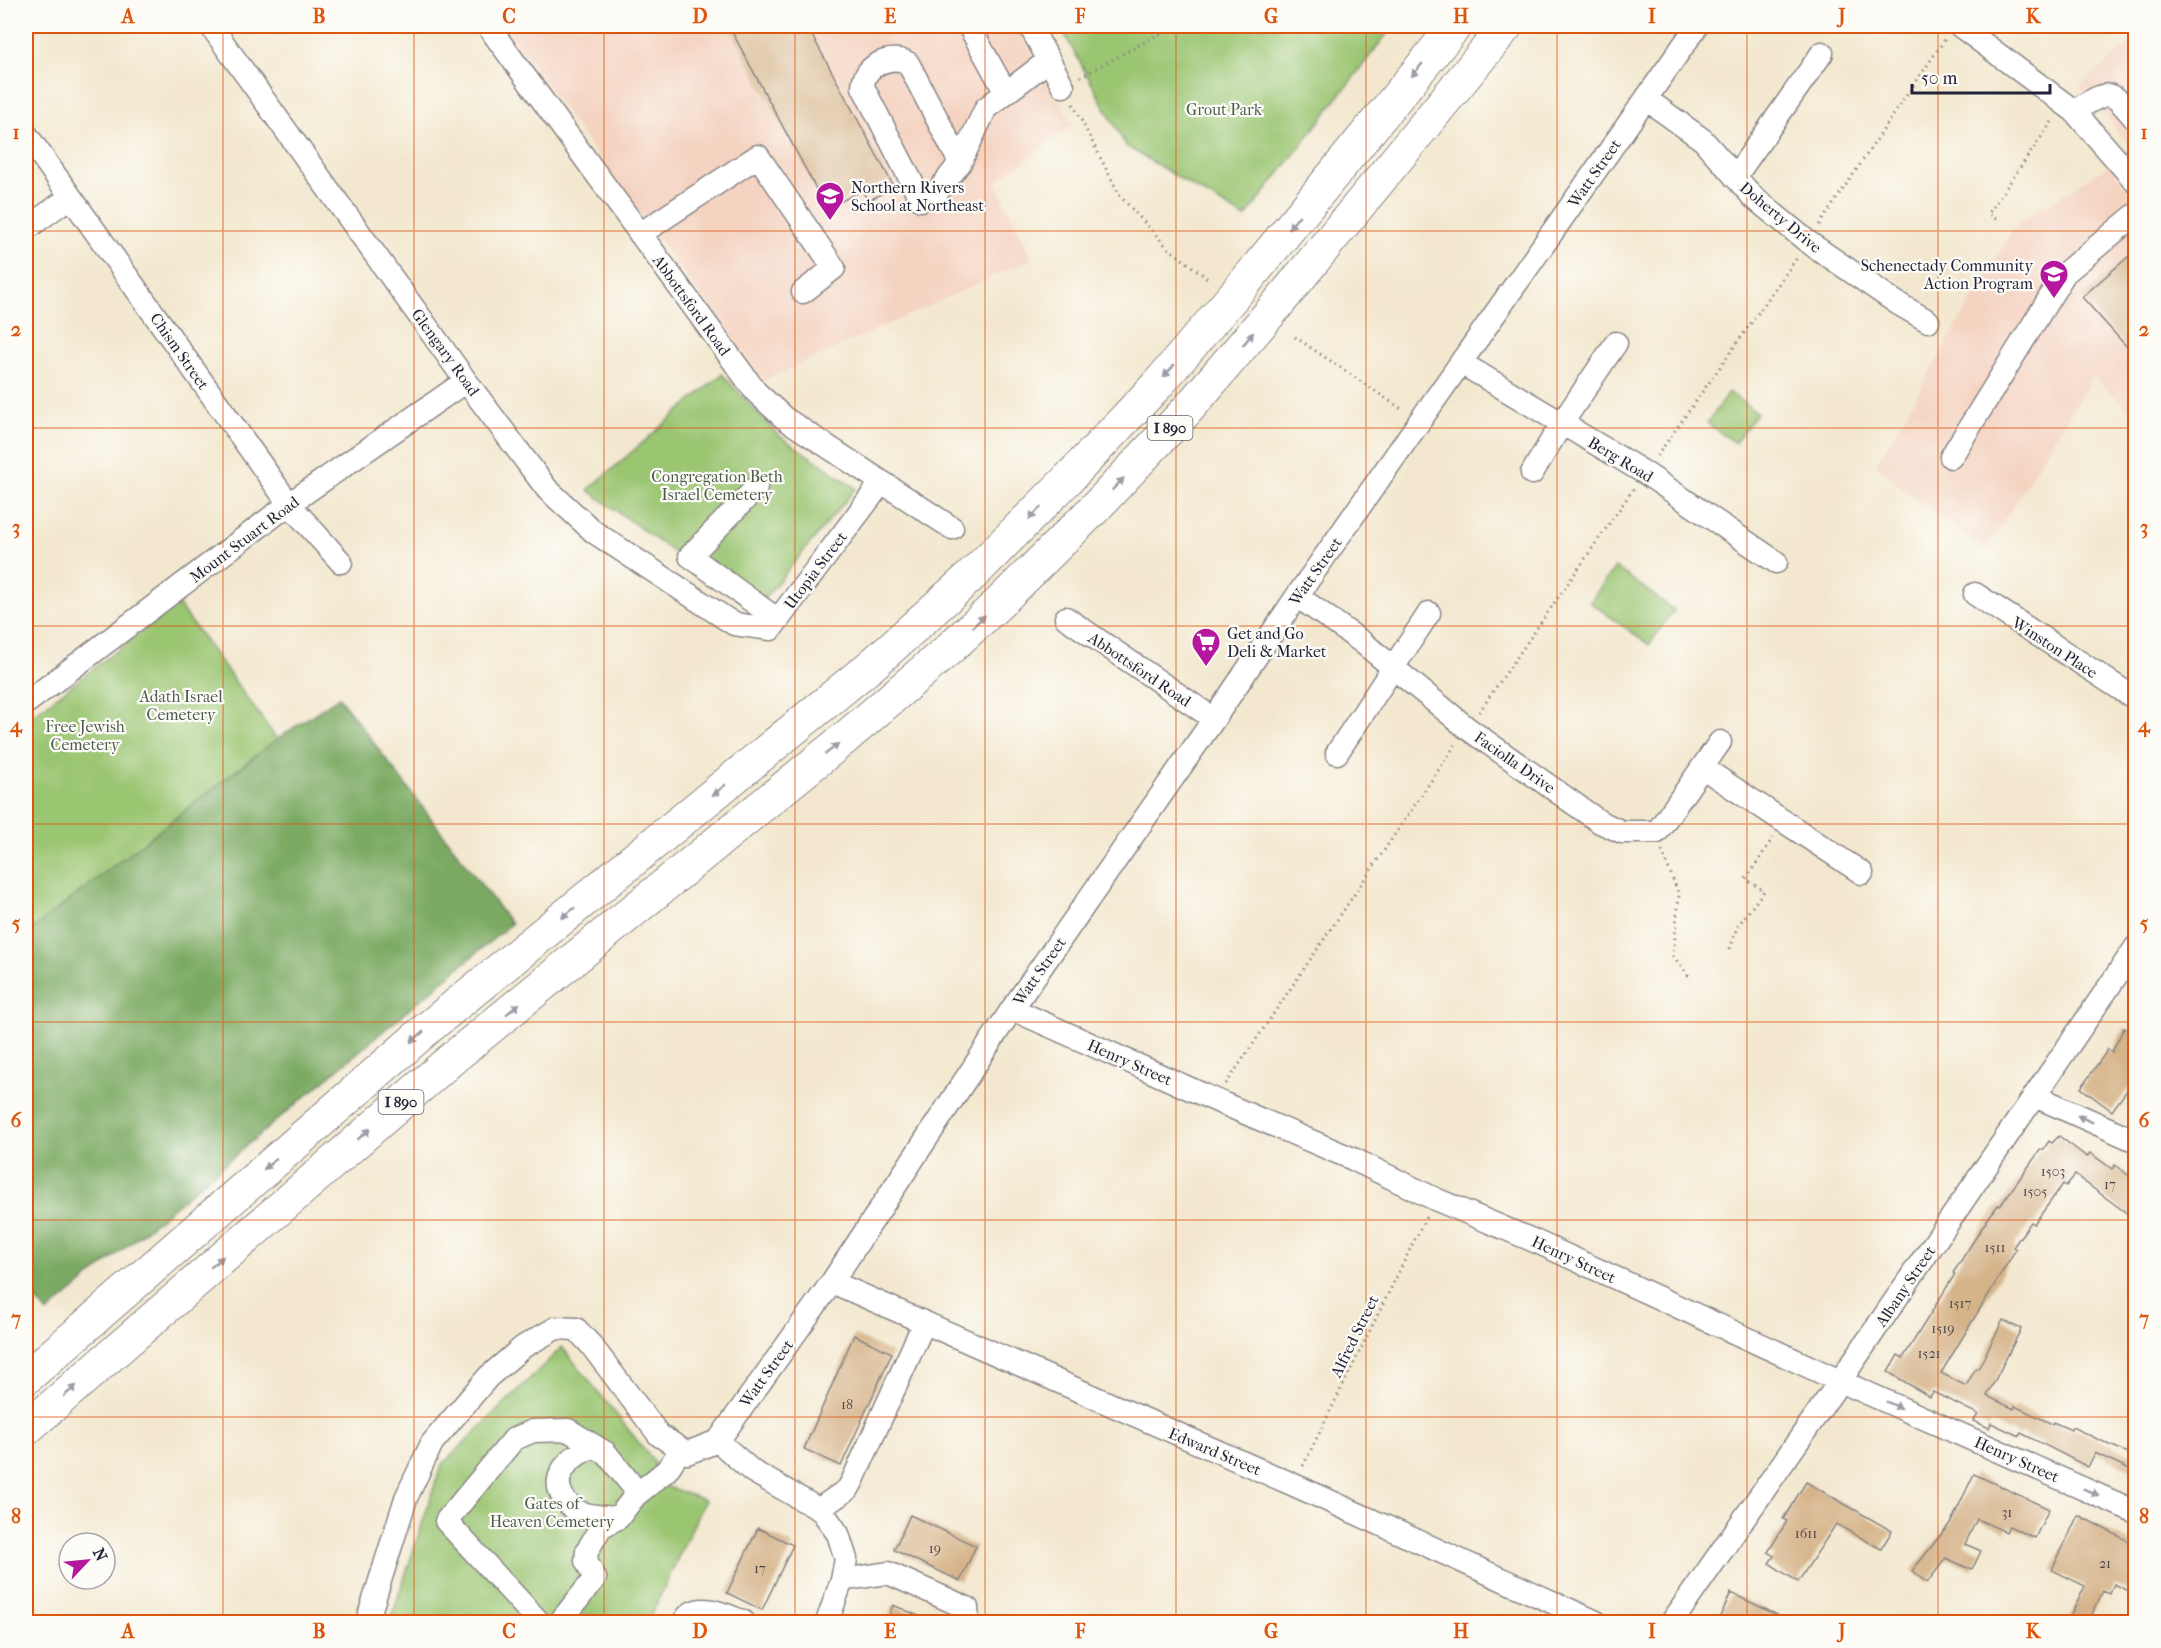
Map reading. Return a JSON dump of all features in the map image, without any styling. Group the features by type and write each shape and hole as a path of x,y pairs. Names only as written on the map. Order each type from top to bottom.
{"highway":[{"name":"I 890","path":"26,1378 411,1042 873,664 972,575 1159,383 1455,26"},
{"name":"I 890","path":"26,1429 445,1065 854,731 950,649 999,603 1096,507 1188,409 1277,305 1506,26"}],"street":[{"name":"Glengary Road","path":"211,26 466,381 547,489 594,532 734,624"},
{"name":"Abbottsford Road","path":"488,26 756,392 784,418 952,528"},
{"path":"969,26 1006,93"},
{"path":"1030,26 1063,86"},
{"name":"Watt Street","path":"718,1441 832,1282 1012,1009 1297,596 1697,26"},
{"path":"1954,30 2069,107 2136,182"},
{"path":"1735,177 1822,53"},
{"path":"960,163 908,63 891,58 868,70 863,80 863,87 921,200 935,195 960,163 986,108 1049,60"},
{"path":"2069,107 2110,94 2118,98 2136,120"},
{"name":"Doherty Drive","path":"1646,99 1703,140 1753,197 1808,242 1897,303 1928,321"},
{"name":"Chism Street","path":"26,134 290,504 341,562"},
{"path":"640,234 758,156 834,267 803,292"},
{"path":"26,229 70,197"},
{"path":"1951,457 2065,273 2136,214"},
{"path":"1532,473 1562,423 1616,343"},
{"name":"Berg Road","path":"1461,363 1645,473 1776,562"},
{"name":"Mount Stuart Road","path":"26,703 290,504 466,381"},
{"name":"Utopia Street","path":"734,624 771,629 882,482"},
{"path":"756,488 690,556 778,620"},
{"name":"Winston Place","path":"1975,594 2136,699"},
{"name":"Faciolla Drive","path":"1297,596 1362,642 1467,728 1600,822 1622,832 1657,832"},
{"path":"1337,753 1429,613"},
{"name":"Abbottsford Road","path":"1066,618 1214,719"},
{"path":"1657,832 1720,742"},
{"path":"1703,768 1863,873"},
{"name":"Albany Street","path":"1672,1623 2136,947"},
{"name":"Henry Street","path":"1012,1009 1353,1159 1435,1199 1537,1242 1840,1381 2136,1512"},
{"path":"2035,1096 2136,1141"},
{"name":"Edward Street","path":"832,1282 1294,1485 1596,1623"},
{"path":"819,1509 848,1489 852,1482 924,1323"},
{"path":"367,1623 406,1498 432,1443 488,1377 523,1347 556,1328 576,1329 591,1345 659,1436 687,1453 718,1441 752,1471 819,1509 838,1534 846,1559 842,1580 827,1623"},
{"path":"539,1623 446,1521 514,1439 533,1431 568,1430 606,1453 638,1493"},
{"path":"594,1446 580,1451 565,1463 558,1478 562,1495 574,1510 618,1518"},
{"path":"560,1623 595,1578 586,1561 587,1551 601,1527 618,1518 638,1493 666,1470 681,1449"},
{"path":"842,1580 888,1573 968,1608 968,1623"},
{"path":"684,1623 687,1616 700,1609 720,1613 744,1623"}],"path":[{"path":"1174,26 1063,86 1120,196 1167,247 1207,278"},
{"path":"1215,1100 1467,728 1954,30"},
{"path":"1996,219 1988,214 2069,107"},
{"path":"1295,337 1419,421"},
{"path":"1730,949 1737,927 1764,891 1746,879 1784,822"},
{"path":"1657,832 1661,850 1679,895 1673,956 1691,979"},
{"name":"Alfred Street","path":"1294,1485 1435,1199"}],"shaded area":[{"name":"Northern Rivers School at Northeast","path":"503,26 1018,26 1073,125 996,182 1032,259 763,381"},
{"path":"2135,39 2135,152 2079,86"},
{"name":"Schenectady Community Action Program","path":"2109,165 2135,198 2135,416 2093,376 1986,550 1910,495 1876,465 2016,224"}],"green space":[{"name":"Grout Park","path":"1060,26 1393,26 1245,218 1126,146"},
{"name":"Congregation Beth Israel Cemetery","path":"722,374 777,434 856,488 754,611 588,490"},
{"path":"1729,392 1757,413 1735,443 1707,423"},
{"path":"1615,567 1674,610 1649,645 1590,602"},
{"path":"178,604 277,739 26,934 26,720"},
{"path":"339,697 511,924 47,1313 26,1287 26,934 277,739"},
{"name":"Gates of Heaven Cemetery","path":"562,1347 653,1460 659,1484 705,1500 648,1622 390,1622 441,1466"}],"building":[{"path":"729,26 807,26 894,187 868,201 862,190 827,209"},
{"name":"Schenectady Community Action Program","path":"2136,250 2136,357 2082,297"},
{"path":"2124,1028 2136,1034 2136,1090 2130,1086 2112,1111 2081,1088 2108,1049 2112,1052"},
{"path":"2059,1136 2087,1157 2090,1153 2112,1169 2115,1165 2136,1181 2136,1220 2075,1175 2066,1186 2063,1184 2034,1224 2031,1222 2013,1247 2016,1249 1941,1373 1966,1386 1976,1368 1978,1369 2003,1320 2021,1329 1987,1396 2014,1409 2015,1406 2052,1424 2053,1422 2071,1430 2072,1427 2136,1457 2136,1472 2095,1453 2088,1467 2021,1433 2019,1436 1991,1423 1989,1428 1974,1421 1978,1414 1933,1392 1930,1397 1888,1372 1898,1355 1903,1358 1987,1220 1998,1205 2000,1206 2041,1149 2043,1150 2049,1141 2052,1143"},
{"path":"854,1335 892,1353 841,1466 804,1449"},
{"path":"1974,1474 2049,1509 2035,1538 2009,1526 2006,1532 1977,1519 1965,1544 1981,1551 1972,1570 1946,1558 1927,1583 1912,1571 1951,1522"},
{"path":"1806,1482 1892,1531 1881,1549 1836,1524 1798,1582 1769,1563 1774,1556 1768,1552 1787,1521 1783,1519"},
{"path":"910,1515 976,1546 960,1581 894,1550"},
{"path":"2078,1515 2136,1545 2136,1594 2114,1584 2110,1594 2103,1591 2088,1623 2067,1623 2085,1586 2052,1570"},
{"path":"758,1528 793,1545 762,1610 727,1593"},
{"path":"1731,1593 1794,1623 1717,1623"},
{"path":"893,1605 933,1622 933,1623 886,1623"}],"place":[{"name":"Northern Rivers School at Northeast","path":"830,222"},
{"name":"Schenectady Community Action Program","path":"2054,300"},
{"name":"Get and Go Deli & Market","path":"1206,668"}],"park label":[{"name":"Adath Israel Cemetery","path":"181,705"},
{"name":"Free Jewish Cemetery","path":"85,735"}]}
